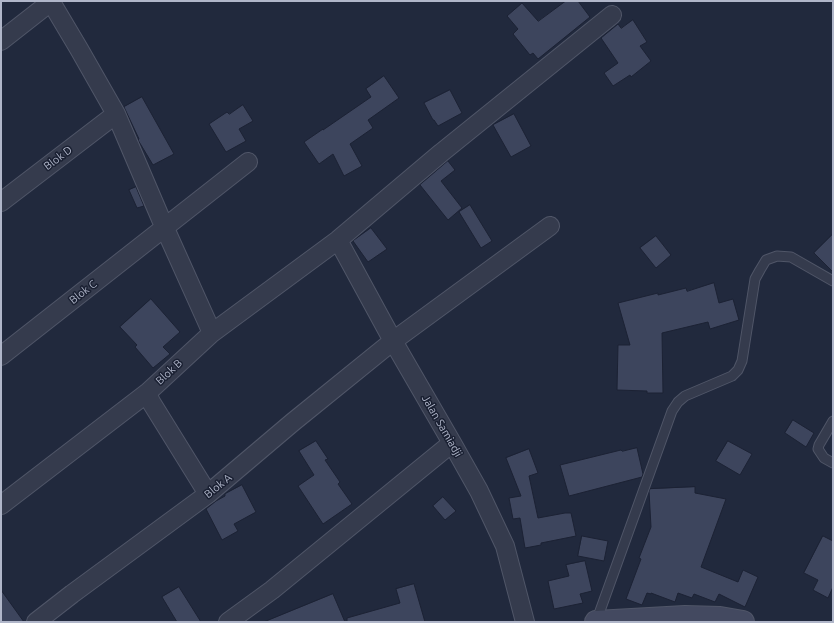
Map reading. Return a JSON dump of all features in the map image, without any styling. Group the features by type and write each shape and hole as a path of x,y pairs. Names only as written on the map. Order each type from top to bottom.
{"main road":[{"path":"596,622 685,617 720,618 742,622"}],"street":[{"path":"1,41 51,2 116,114 212,333"},
{"name":"Blok B","path":"1,506 147,393 212,333 338,240 441,153 612,15"},
{"name":"Blok D","path":"1,202 116,114"},
{"name":"Blok C","path":"1,356 248,162"},
{"name":"Blok A","path":"36,622 208,494 393,340 550,226"},
{"name":"Jalan Samiadji","path":"338,240 393,340 452,442 505,546 524,622"},
{"path":"147,393 151,402 208,494"},
{"path":"228,622 272,590 452,442"}],"lane":[{"path":"596,622 672,411 678,402 686,396 732,376 738,370 742,361 755,279 766,260 777,256 791,257 833,281"},
{"path":"833,421 818,449 824,458 833,463"}],"building":[{"path":"566,1 578,1 590,17 538,59 533,53 530,55 513,34 518,29 507,16 522,3 538,21"},
{"path":"633,20 647,42 640,46 651,61 631,77 630,75 613,86 604,73 618,63 601,38 618,24 621,28"},
{"path":"384,76 399,98 368,120 373,128 350,144 362,166 344,176 333,154 319,164 304,142 371,97 366,89"},
{"path":"450,90 462,113 438,126 424,103"},
{"path":"142,97 174,154 153,165 138,140 139,139 124,107"},
{"path":"243,105 253,121 239,129 246,141 226,152 209,124 227,112 229,114"},
{"path":"514,114 531,146 511,157 493,125"},
{"path":"448,161 455,170 441,181 462,208 448,220 420,185"},
{"path":"136,187 144,206 137,208 129,190"},
{"path":"470,205 492,241 481,248 459,212"},
{"path":"371,228 387,249 368,262 353,241"},
{"path":"833,234 833,272 814,253"},
{"path":"656,236 671,255 656,268 640,248"},
{"path":"714,283 719,303 733,299 739,320 710,329 708,322 662,333 663,393 617,390 618,345 630,345 618,303 686,288 687,291"},
{"path":"151,299 180,332 163,347 170,354 153,368 135,347 137,345 120,327"},
{"path":"793,420 814,433 806,447 785,433"},
{"path":"316,441 328,459 325,460 340,482 338,484 352,504 323,524 298,486 314,475 299,451"},
{"path":"728,441 752,454 740,475 716,461"},
{"path":"637,448 643,474 642,477 569,496 560,465 621,450"},
{"path":"529,449 538,473 529,476 538,518 571,513 576,536 541,543 541,545 525,548 520,518 513,519 509,498 521,496 506,458"},
{"path":"242,485 256,512 234,524 238,531 222,540 206,509 225,496 225,494"},
{"path":"695,487 695,493 726,499 701,567 738,582 743,570 758,577 745,607 719,594 715,602 694,594 692,598 678,593 675,602 651,593 647,593 642,605 626,599 651,527 650,489"},
{"path":"443,497 456,511 445,520 433,506"},
{"path":"582,536 608,541 604,561 578,556"},
{"path":"823,536 833,541 833,587 828,598 813,590 818,580 804,573"},
{"path":"585,561 592,591 580,594 583,603 554,609 548,581 569,576 566,565"},
{"path":"414,584 425,622 347,622 347,618 400,603 396,589"},
{"path":"179,587 201,622 177,622 162,597"},
{"path":"1,590 24,622 1,622"},
{"path":"333,594 345,622 264,622"}]}
